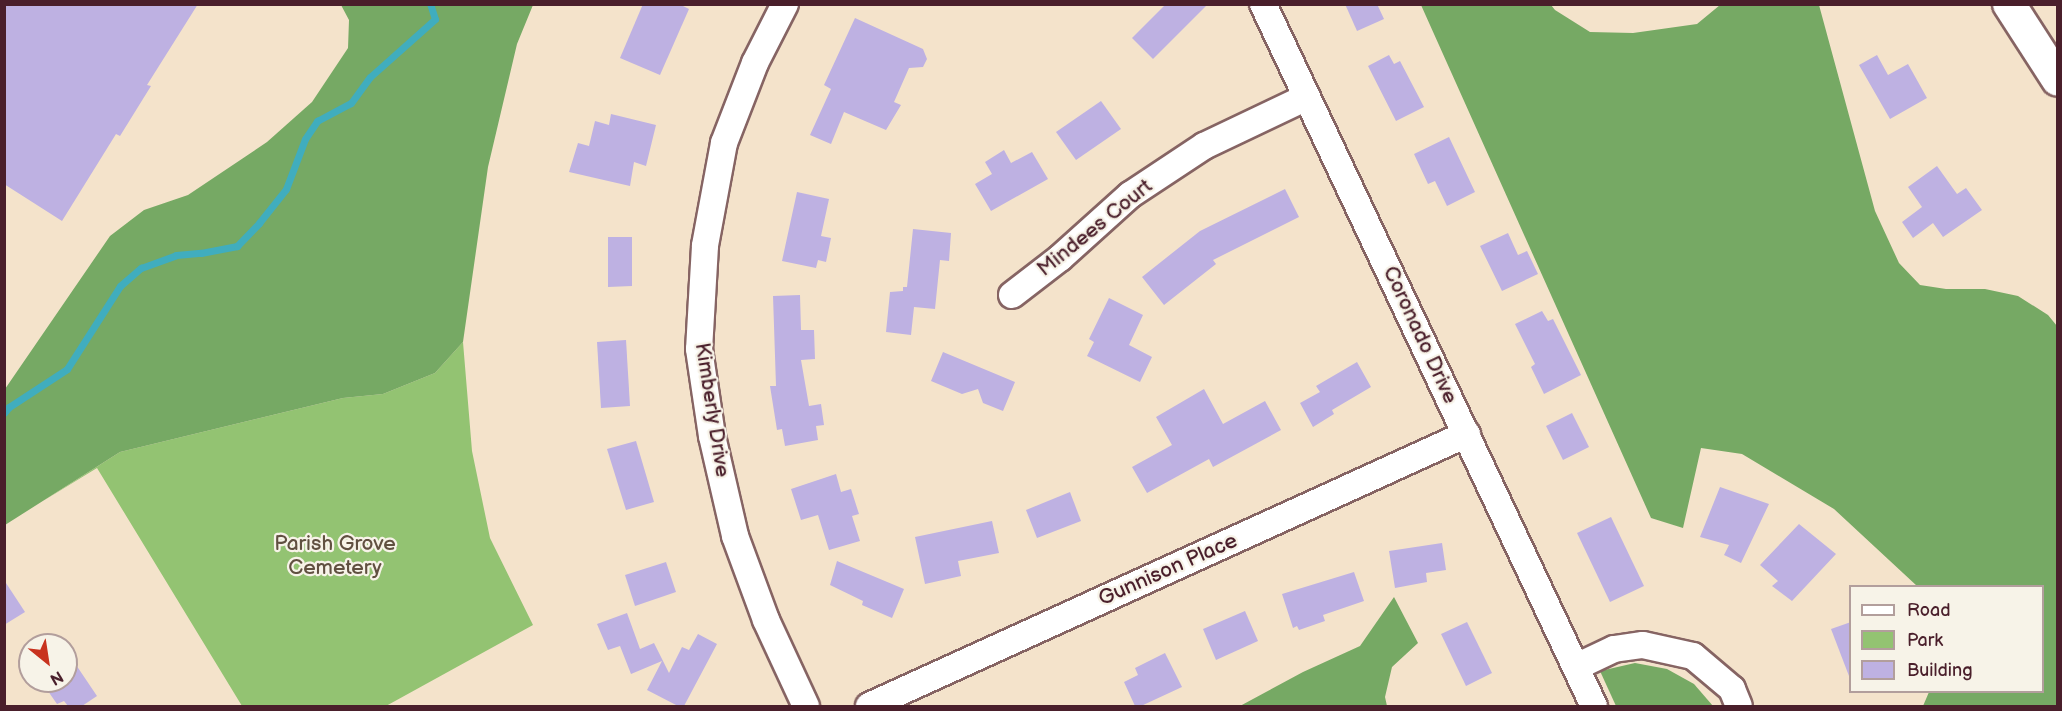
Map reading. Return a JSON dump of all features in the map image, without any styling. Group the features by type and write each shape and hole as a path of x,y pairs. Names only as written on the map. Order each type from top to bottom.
{"main road":[{"path":"2009,4 2058,80"}],"street":[{"name":"Kimberly Drive","path":"785,4 755,63 724,143 705,246 699,349 712,436 735,536 766,620 806,706"},
{"name":"Coronado Drive","path":"1263,4 1594,706"},
{"name":"Mindees Court","path":"1012,295 1060,258 1130,195 1204,146 1307,97"},
{"name":"Gunnison Place","path":"869,706 1467,434"},
{"path":"1576,667 1614,649 1643,645 1693,656 1732,689 1739,706"}],"green space":[{"path":"341,5 533,5 517,44 488,167 463,342 435,373 383,394 343,398 120,452 5,525 5,389 110,236 144,210 188,195 267,142 312,102 348,48 349,20"},
{"path":"1421,5 1551,5 1555,10 1590,32 1633,33 1697,24 1720,5 1819,5 1875,211 1899,263 1920,285 1946,289 1985,289 2018,296 2048,315 2057,326 2057,706 1923,706 1929,693 2044,693 2044,585 1916,585 1834,509 1742,454 1701,448 1683,528 1651,518"},
{"name":"Parish Grove Cemetery","path":"463,342 472,451 490,538 533,625 386,706 242,706 97,468 43,501 120,452 343,398 383,394 435,373"},
{"path":"1394,597 1418,643 1392,667 1385,697 1387,706 1240,706 1303,672 1360,646"},
{"path":"1635,663 1667,669 1694,684 1713,706 1616,706 1600,671"}],"building":[{"path":"4,4 198,4 147,85 151,86 120,136 116,134 62,221 4,184"},
{"path":"643,4 679,4 689,9 660,75 620,58"},
{"path":"1166,4 1208,4 1153,59 1132,38"},
{"path":"1345,4 1377,4 1384,19 1357,31"},
{"path":"855,18 923,49 927,59 923,67 909,68 894,102 901,105 886,130 844,112 831,144 810,135 831,89 824,85"},
{"path":"1389,55 1394,64 1400,61 1424,107 1396,121 1368,66"},
{"path":"1877,55 1888,75 1908,64 1927,98 1890,119 1859,65"},
{"path":"1101,101 1121,129 1076,160 1056,132"},
{"path":"611,114 656,125 646,166 634,162 630,186 569,172 578,143 589,146 595,121 609,125"},
{"path":"1449,137 1475,192 1447,206 1435,181 1428,184 1414,154"},
{"path":"1004,150 1011,163 1032,152 1048,179 991,211 975,184 992,174 985,162"},
{"path":"1937,166 1957,194 1966,188 1982,210 1943,237 1933,223 1913,238 1902,222 1922,207 1908,187"},
{"path":"1285,189 1299,217 1213,260 1216,264 1164,305 1142,277 1200,231"},
{"path":"797,192 829,199 821,236 831,238 826,262 818,260 816,268 782,261"},
{"path":"913,229 951,233 949,261 940,260 935,309 914,307 911,335 886,332 890,292 903,291 903,287 907,287"},
{"path":"1508,233 1518,255 1527,251 1538,274 1502,291 1480,246"},
{"path":"608,237 632,237 632,286 608,287"},
{"path":"800,295 801,330 814,330 815,359 801,360 809,406 821,404 824,425 816,426 818,440 785,446 782,429 777,430 770,386 776,386 773,296"},
{"path":"1109,298 1143,315 1129,345 1152,357 1140,382 1087,356 1094,342 1089,339"},
{"path":"1542,311 1548,321 1553,319 1581,375 1544,394 1531,367 1535,364 1515,324"},
{"path":"626,340 630,406 601,408 597,342"},
{"path":"943,352 1015,382 1003,411 983,403 978,389 962,394 931,381"},
{"path":"1357,362 1371,387 1332,410 1334,414 1313,427 1300,403 1320,392 1316,386"},
{"path":"1204,389 1223,424 1265,401 1281,430 1213,467 1209,459 1147,493 1132,467 1172,445 1156,417"},
{"path":"1572,413 1589,447 1563,460 1546,426"},
{"path":"636,441 654,502 626,510 607,449"},
{"path":"836,474 841,492 851,489 859,514 852,516 860,541 829,550 818,515 801,520 791,489"},
{"path":"1720,487 1769,504 1741,563 1724,555 1729,545 1700,537"},
{"path":"1070,492 1081,521 1037,538 1026,510"},
{"path":"1611,517 1644,586 1610,602 1577,533"},
{"path":"992,521 999,553 958,561 961,576 925,584 915,537"},
{"path":"1799,524 1836,554 1792,601 1772,586 1778,581 1760,565"},
{"path":"1442,543 1446,570 1426,573 1427,582 1395,588 1389,551"},
{"path":"837,561 904,589 892,618 862,605 863,601 830,585"},
{"path":"666,562 676,592 635,606 625,575"},
{"path":"1354,572 1364,601 1323,615 1325,621 1299,630 1297,626 1293,628 1282,594"},
{"path":"4,580 25,612 4,625"},
{"path":"1245,611 1258,641 1216,660 1203,629"},
{"path":"627,613 640,649 654,643 669,673 682,647 689,650 698,634 717,644 684,706 678,706 647,690 662,661 631,674 620,646 608,650 597,624"},
{"path":"1467,622 1492,673 1466,686 1441,634"},
{"path":"1849,623 1849,676 1831,629"},
{"path":"1165,653 1182,687 1141,706 1135,706 1124,682 1138,675 1135,668"},
{"path":"78,668 97,696 82,706 68,706 64,701 57,704 49,693 78,693"}],"waterway":[{"path":"4,413 9,407 67,369 120,286 141,268 176,255 237,246 286,189 305,139 317,121 351,103 370,77 435,19 430,4"}]}
